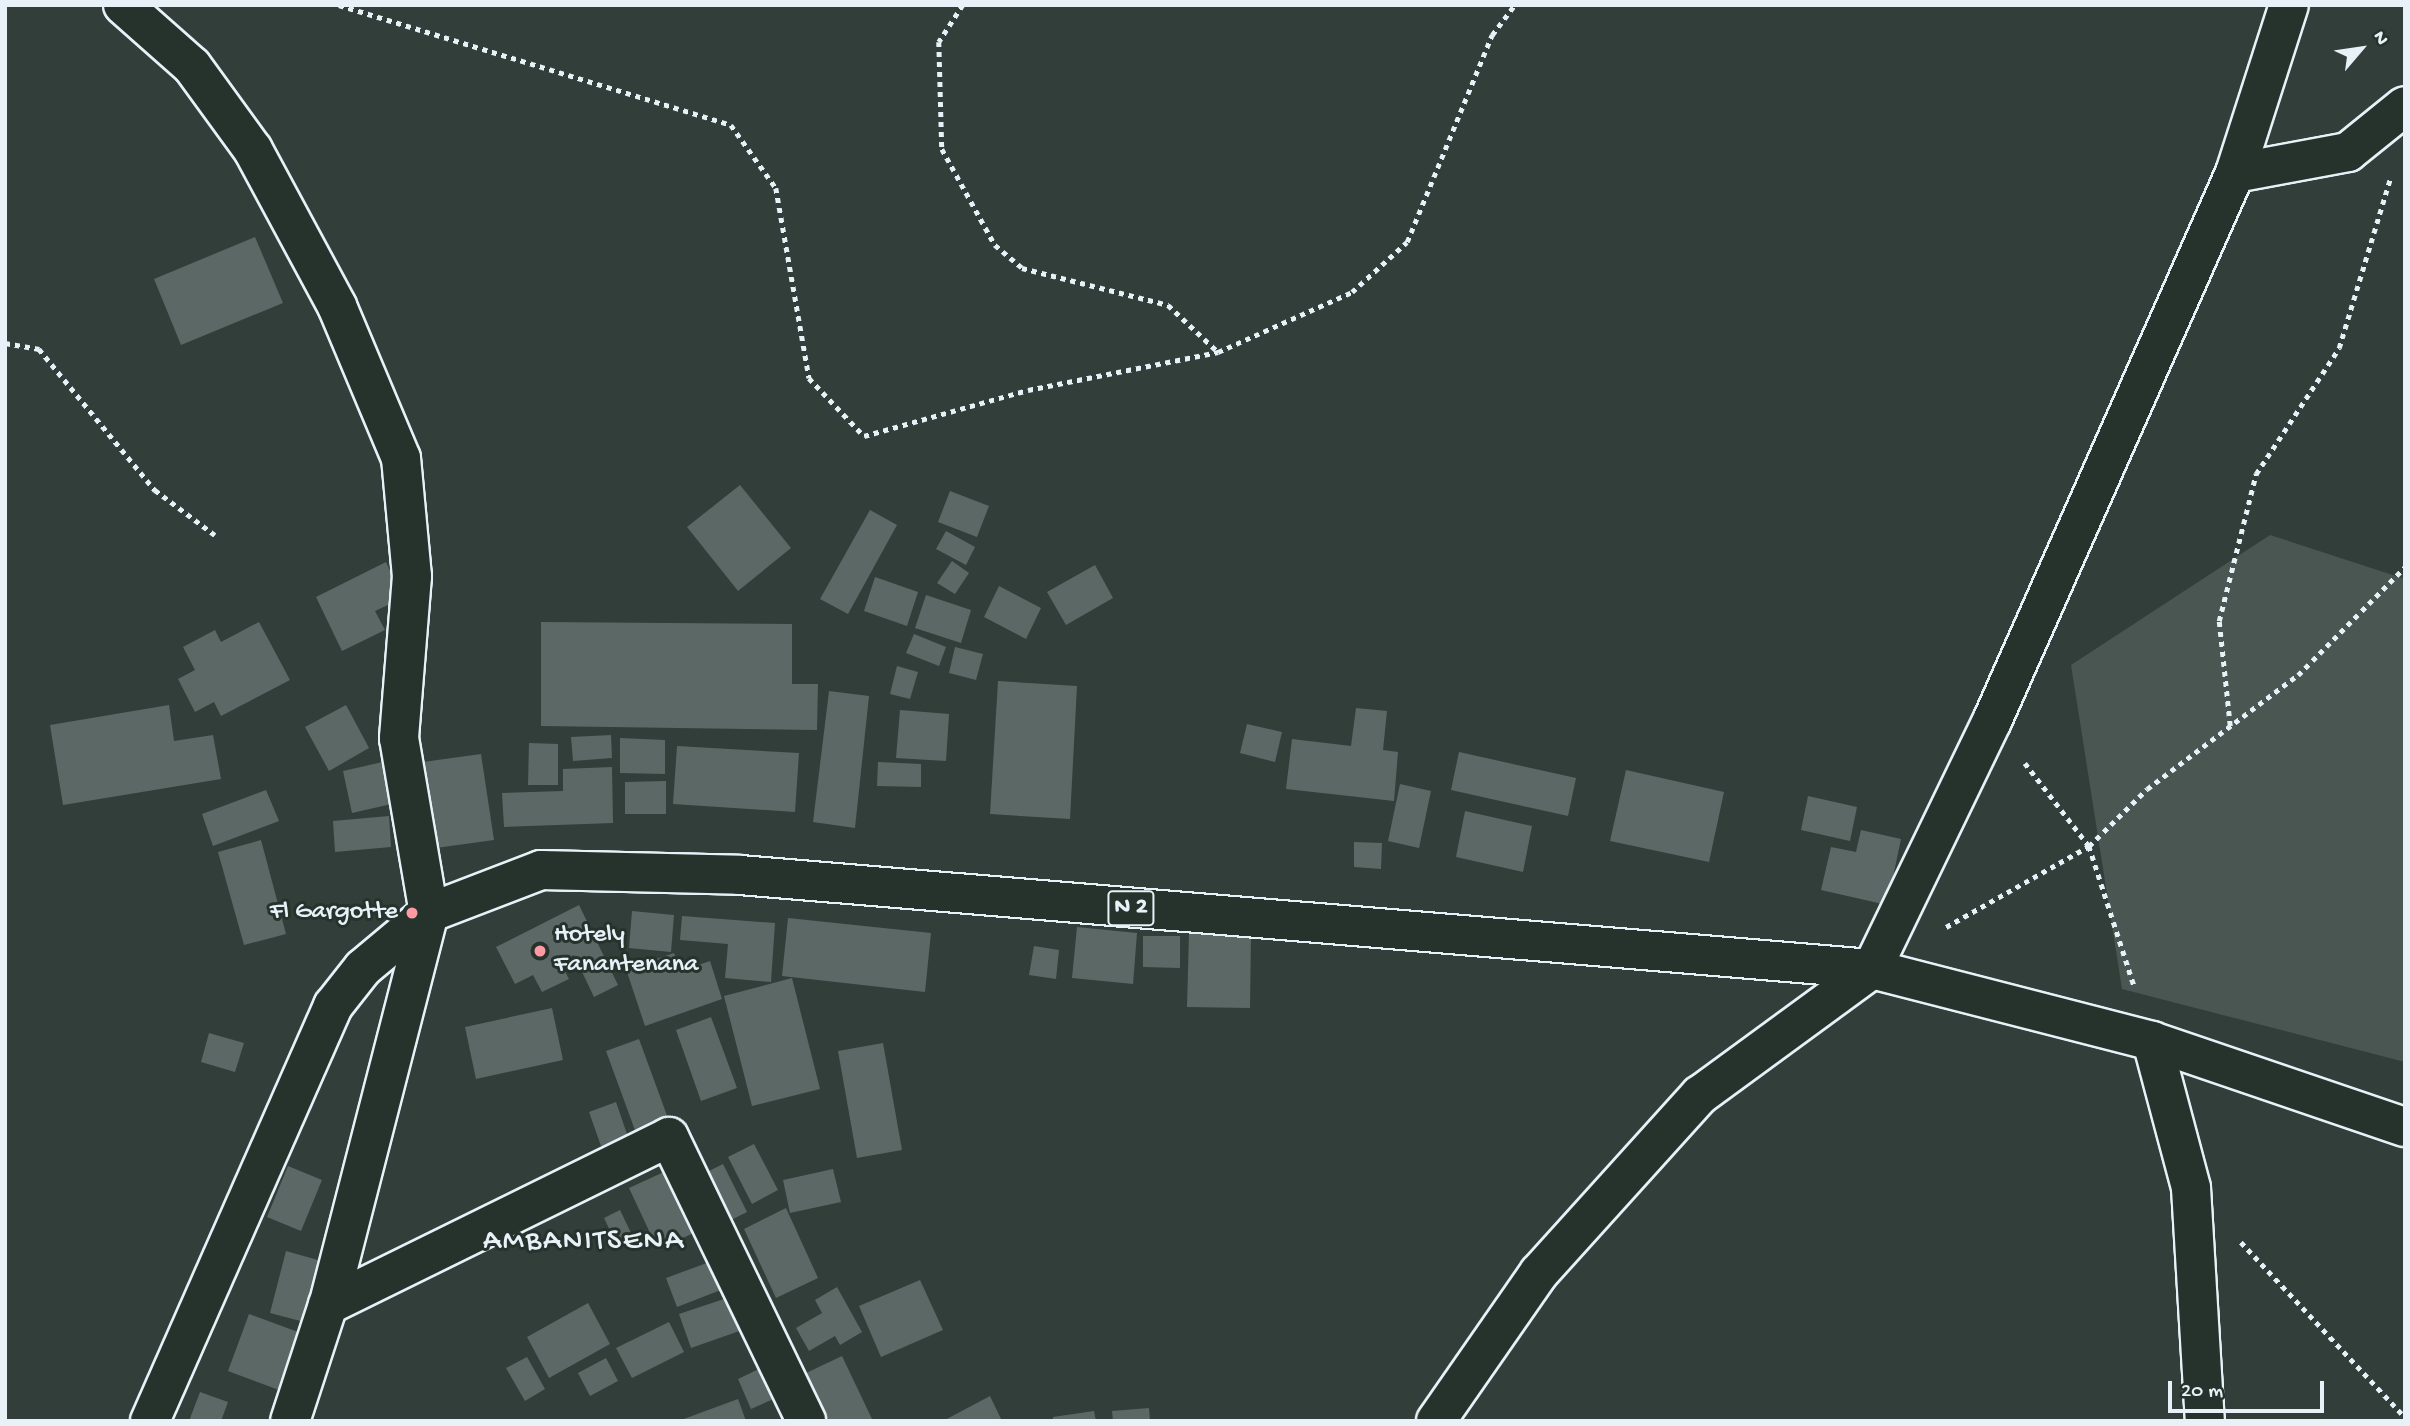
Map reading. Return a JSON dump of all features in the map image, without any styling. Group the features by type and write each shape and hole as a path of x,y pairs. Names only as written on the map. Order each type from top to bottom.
{"street":[{"path":"123,5 192,66 253,150 337,306 401,458 412,576 399,738 429,913 328,1305 290,1421"},
{"path":"1436,1421 1539,1273 1700,1095 1872,969 1992,721 2235,173 2289,5"},
{"path":"2235,173 2348,152 2405,106"},
{"name":"N 2","path":"150,1421 333,1006 363,968 429,913 541,870 740,875 1872,969 2152,1041 2405,1127"},
{"path":"2152,1041 2191,1188 2205,1421"},
{"path":"328,1305 669,1138 806,1421"}],"path":[{"path":"339,5 731,125 776,188 809,378 864,436 1028,390 1218,352 1352,292 1407,242 1492,35 1515,5"},
{"path":"963,5 939,42 942,149 995,245 1022,268 1168,305 1218,352"},
{"path":"2230,726 2218,621 2256,474 2339,348 2393,173"},
{"path":"5,343 39,349 155,490 215,535"},
{"path":"1872,969 2089,846 2147,789 2298,675 2405,567"},
{"path":"1992,721 2089,846 2152,1041"},
{"path":"2191,1188 2405,1417"}],"shaded area":[{"path":"2270,535 2405,579 2405,1062 2122,989 2071,665"}],"building":[{"path":"255,237 283,303 181,345 154,279"},
{"path":"740,485 791,548 738,591 687,527"},
{"path":"950,491 989,506 977,537 938,522"},
{"path":"870,510 897,525 848,614 820,599"},
{"path":"946,531 975,547 966,565 936,549"},
{"path":"952,561 969,573 955,594 937,583"},
{"path":"386,562 403,598 375,611 385,630 342,651 316,597"},
{"path":"1095,565 1113,598 1066,625 1047,592"},
{"path":"875,577 918,592 907,626 864,611"},
{"path":"999,586 1041,608 1026,639 984,617"},
{"path":"926,595 971,610 961,643 915,628"},
{"path":"259,622 290,680 221,716 214,702 195,712 178,679 195,670 183,647 215,630 221,642"},
{"path":"541,622 792,624 792,684 818,684 817,730 541,726"},
{"path":"914,634 946,647 939,666 906,653"},
{"path":"955,647 983,654 976,680 949,673"},
{"path":"897,666 918,672 910,699 890,694"},
{"path":"998,681 1077,686 1070,819 990,814"},
{"path":"829,691 869,696 855,828 813,822"},
{"path":"169,705 174,741 213,735 221,779 63,805 50,725"},
{"path":"346,705 369,748 329,771 305,727"},
{"path":"1356,708 1387,711 1383,750 1398,752 1394,801 1286,789 1292,739 1351,746"},
{"path":"900,710 949,714 946,761 896,758"},
{"path":"1247,724 1282,732 1275,762 1240,753"},
{"path":"611,735 612,758 573,761 571,737"},
{"path":"620,738 665,740 665,774 620,773"},
{"path":"529,743 558,744 558,785 528,785"},
{"path":"677,746 799,753 795,812 673,804"},
{"path":"1459,752 1576,778 1568,816 1451,790"},
{"path":"481,754 494,840 436,848 423,762"},
{"path":"387,761 396,803 352,813 343,771"},
{"path":"878,762 921,764 921,787 877,786"},
{"path":"612,767 613,823 504,827 502,793 563,791 563,769"},
{"path":"1626,770 1724,792 1709,862 1610,841"},
{"path":"666,781 666,814 625,814 625,782"},
{"path":"1400,784 1431,791 1419,848 1388,841"},
{"path":"266,790 279,821 213,846 202,814"},
{"path":"1808,796 1857,807 1850,841 1801,830"},
{"path":"1465,811 1532,826 1523,872 1456,857"},
{"path":"389,816 391,847 335,852 333,821"},
{"path":"1861,830 1901,839 1887,905 1821,890 1831,847 1856,852"},
{"path":"261,840 286,934 244,945 218,852"},
{"path":"1354,842 1382,843 1381,869 1354,867"},
{"name":"Hotely Fanantenana","path":"579,905 618,985 594,997 574,955 560,962 569,979 542,992 533,975 515,984 496,947"},
{"path":"632,911 674,915 671,952 629,948"},
{"path":"682,916 775,923 771,982 725,978 728,944 680,940"},
{"path":"788,918 931,933 925,992 782,976"},
{"path":"1077,927 1137,933 1133,984 1072,978"},
{"path":"1189,933 1251,934 1250,1008 1187,1007"},
{"path":"1143,936 1180,936 1180,968 1143,967"},
{"path":"1034,946 1059,950 1056,979 1029,975"},
{"path":"674,953 681,971 710,961 722,999 645,1026 626,969"},
{"path":"792,978 820,1089 752,1106 724,996"},
{"path":"552,1008 563,1060 476,1079 465,1027"},
{"path":"711,1017 737,1088 701,1101 676,1030"},
{"path":"209,1033 244,1043 235,1072 201,1062"},
{"path":"639,1039 669,1121 636,1133 606,1051"},
{"path":"883,1043 902,1150 857,1158 838,1051"},
{"path":"616,1102 628,1137 601,1146 589,1112"},
{"path":"754,1144 778,1190 752,1204 728,1157"},
{"path":"723,1164 747,1212 719,1226 695,1178"},
{"path":"679,1165 708,1226 658,1250 629,1188"},
{"path":"288,1166 322,1180 301,1231 267,1217"},
{"path":"833,1169 841,1202 790,1213 783,1180"},
{"path":"786,1208 818,1278 776,1298 744,1229"},
{"path":"620,1210 632,1235 616,1243 604,1218"},
{"path":"286,1251 325,1262 308,1323 270,1313"},
{"path":"715,1260 726,1288 677,1307 666,1278"},
{"path":"920,1280 943,1330 881,1357 859,1306"},
{"path":"837,1287 862,1332 840,1345 835,1336 809,1351 796,1328 822,1313 815,1300"},
{"path":"736,1295 748,1328 691,1348 679,1314"},
{"path":"588,1303 610,1344 549,1378 527,1337"},
{"path":"249,1314 317,1339 295,1396 228,1371"},
{"path":"669,1322 684,1352 632,1378 616,1348"},
{"path":"842,1356 872,1419 868,1421 824,1421 802,1375"},
{"path":"527,1357 545,1389 525,1401 506,1368"},
{"path":"606,1358 618,1381 590,1396 578,1373"},
{"path":"763,1367 778,1397 751,1409 738,1379"},
{"path":"200,1392 228,1402 221,1421 189,1421"},
{"path":"990,1396 1002,1421 943,1421"},
{"path":"738,1399 746,1421 681,1421 681,1420"},
{"path":"1149,1408 1150,1421 1113,1421 1112,1411"},
{"path":"1094,1411 1096,1421 1053,1421 1053,1417"}],"place":[{"name":"Fl Gargotte","path":"412,913"},
{"name":"Hotely Fanantenana","path":"540,951"}],"district":[{"name":"AMBANITSENA","path":"584,1243"}]}
